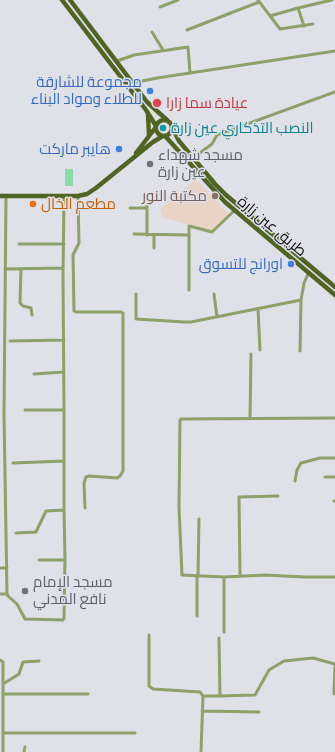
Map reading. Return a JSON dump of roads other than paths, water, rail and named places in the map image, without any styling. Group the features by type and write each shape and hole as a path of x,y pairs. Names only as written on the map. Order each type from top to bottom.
{"main road":[{"path":"62,0 148,112 156,127 157,133 164,136"},
{"path":"0,196 78,196 87,194 153,142 170,133 172,127 171,124 147,102 70,0"},
{"path":"148,112 149,136"},
{"path":"151,118 156,116 157,112"},
{"path":"134,156 160,121 167,120"},
{"name":"طريق عين زارة","path":"172,127 177,138 215,184 335,287"},
{"name":"طريق عين زارة","path":"164,136 172,142 210,187 335,295"},
{"path":"172,142 172,139 177,138"}],"street":[{"path":"160,7 178,0"},
{"path":"270,16 332,0 335,3"},
{"path":"187,30 258,1 282,30 313,24"},
{"path":"298,8 304,26"},
{"path":"152,32 163,50"},
{"path":"117,62 134,55 188,47 190,73"},
{"path":"132,83 335,52"},
{"path":"193,158 212,144 217,135 335,92"},
{"path":"6,196 2,396 7,594 17,604 25,619 64,620 66,560 64,510 64,196"},
{"path":"78,196 79,243 72,255 74,311 123,313 122,471 120,476 117,478 86,477 84,483 85,508"},
{"path":"147,198 147,235"},
{"path":"130,208 147,208"},
{"path":"189,290 189,226 212,232 235,210"},
{"path":"134,234 188,235"},
{"path":"154,235 154,248"},
{"path":"0,237 6,237"},
{"path":"19,244 64,244"},
{"path":"0,265 21,269 63,268"},
{"path":"21,269 20,303 23,306 31,308 32,315"},
{"path":"300,351 301,300 304,283 309,272"},
{"path":"136,294 137,320 190,322 301,300"},
{"path":"214,294 218,317"},
{"path":"0,296 5,296"},
{"path":"258,308 260,350"},
{"path":"0,339 4,338"},
{"path":"10,341 64,340"},
{"path":"250,419 251,354"},
{"path":"34,374 64,372"},
{"path":"26,410 64,410"},
{"path":"335,418 183,418 180,420 179,507 181,574 224,577 265,575 335,577"},
{"path":"295,481 297,470 301,463 320,458 335,458"},
{"path":"13,463 64,461"},
{"path":"324,477 335,477"},
{"path":"240,576 239,496 278,496"},
{"path":"16,533 36,532 46,511 64,510"},
{"path":"197,616 199,519"},
{"path":"39,560 66,560"},
{"path":"0,568 7,568"},
{"path":"224,577 224,632"},
{"path":"0,594 7,594"},
{"path":"149,636 149,686 152,690 200,692 203,696 255,695 269,670 284,661 313,658 335,664 334,694"},
{"path":"219,638 220,696"},
{"path":"0,660 3,662 1,676 3,684 1,723 3,733 3,752"},
{"path":"3,684 19,674 23,662 39,661"},
{"path":"3,694 88,694"},
{"path":"201,752 203,696"},
{"path":"202,711 259,712"},
{"path":"3,733 135,733"},
{"path":"24,752 25,747"}],"place":[{"name":"مجموعة للشارقة للطلاء ومواد البناء","path":"150,91"},
{"name":"عيادة سما زارا","path":"157,103"},
{"name":"النصب التذكاري عين زارة","path":"163,128"},
{"name":"هايبر ماركت","path":"119,149"},
{"name":"مسجد شهداء عين زارة","path":"150,164"},
{"name":"مكتبة النور","path":"215,196"},
{"name":"مطعم الخال","path":"33,204"},
{"name":"اورانج للتسوق","path":"291,264"},
{"name":"مسجد الإمام نافع المدني","path":"25,591"}]}
